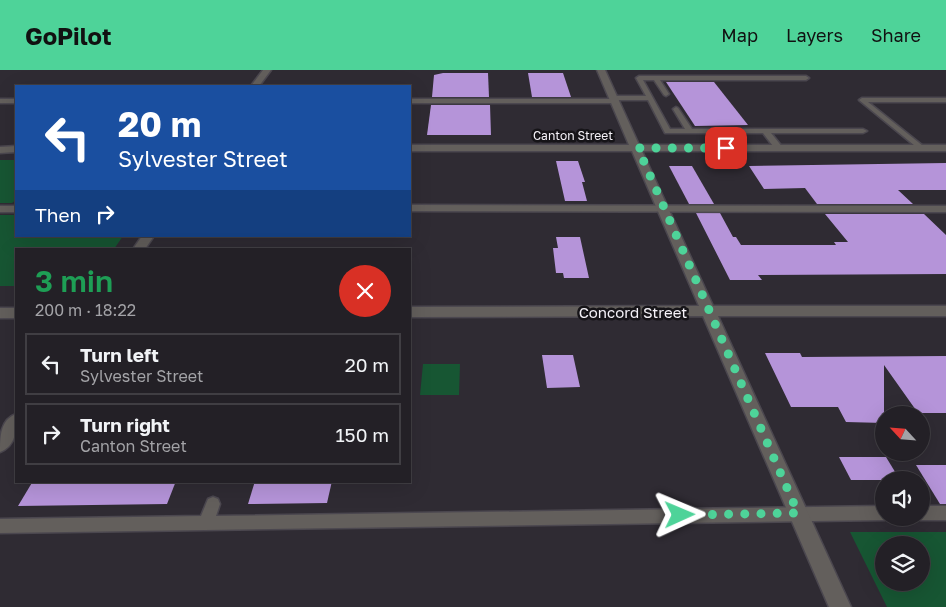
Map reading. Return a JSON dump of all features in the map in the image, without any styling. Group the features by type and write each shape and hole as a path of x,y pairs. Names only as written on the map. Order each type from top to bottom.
{"street":[{"path":"256,85 267,70"},
{"path":"601,70 638,148 840,607"},
{"name":"Canton Street","path":"411,148 946,148"},
{"path":"0,150 15,149"},
{"path":"140,248 147,237"},
{"name":"Concord Street","path":"411,312 946,311"},
{"path":"0,313 15,313"},
{"path":"0,444 15,422"}],"lane":[{"path":"716,70 722,78"},
{"path":"806,78 639,78 668,131 863,131"},
{"path":"656,78 666,94"},
{"path":"411,101 615,100 650,98"},
{"path":"920,148 862,100 946,100"},
{"path":"0,101 15,101"},
{"path":"676,109 690,131"},
{"path":"765,131 779,148"},
{"path":"411,208 946,209"},
{"path":"0,209 15,209"},
{"path":"206,523 213,504"},
{"path":"0,526 875,513"},
{"path":"930,513 946,513"}],"green space":[{"path":"0,160 15,160 15,201 12,203 0,203"},
{"path":"0,215 15,215 15,237 122,237 115,248 15,248 15,286 0,286"},
{"path":"423,364 460,364 459,395 420,395"},
{"path":"850,532 946,532 946,607 887,607 879,591 930,591 930,536 875,536 875,583"}],"building":[{"path":"443,73 488,73 489,97 432,97 434,75"},
{"path":"528,73 563,73 571,97 532,97"},
{"path":"666,82 714,82 748,125 695,126"},
{"path":"431,105 490,105 491,135 427,135"},
{"path":"556,161 578,161 585,182 582,182 587,201 565,201"},
{"path":"946,163 946,190 898,190 913,204 817,204 805,188 764,189 749,166"},
{"path":"669,166 692,166 714,204 689,204"},
{"path":"696,213 720,213 733,237 736,237 741,245 836,245 834,242 848,242 825,214 924,214 946,235 946,274 758,275 762,280 730,280"},
{"path":"556,237 580,237 589,278 564,278 563,273 556,273 553,248 558,248"},
{"path":"765,353 800,353 802,357 946,356 946,413 930,413 930,406 913,406 884,365 884,406 875,406 875,423 846,422 838,407 791,407"},
{"path":"542,355 573,355 580,387 547,388"},
{"path":"839,457 875,457 875,461 888,461 895,471 875,471 875,480 851,480"},
{"path":"916,465 946,465 946,504 940,504 930,488 930,471 920,471"},
{"path":"32,483 175,483 167,504 18,506"},
{"path":"254,483 332,483 327,503 248,504"}],"route":[{"path":"680,515 798,513 638,148 726,148"}]}
